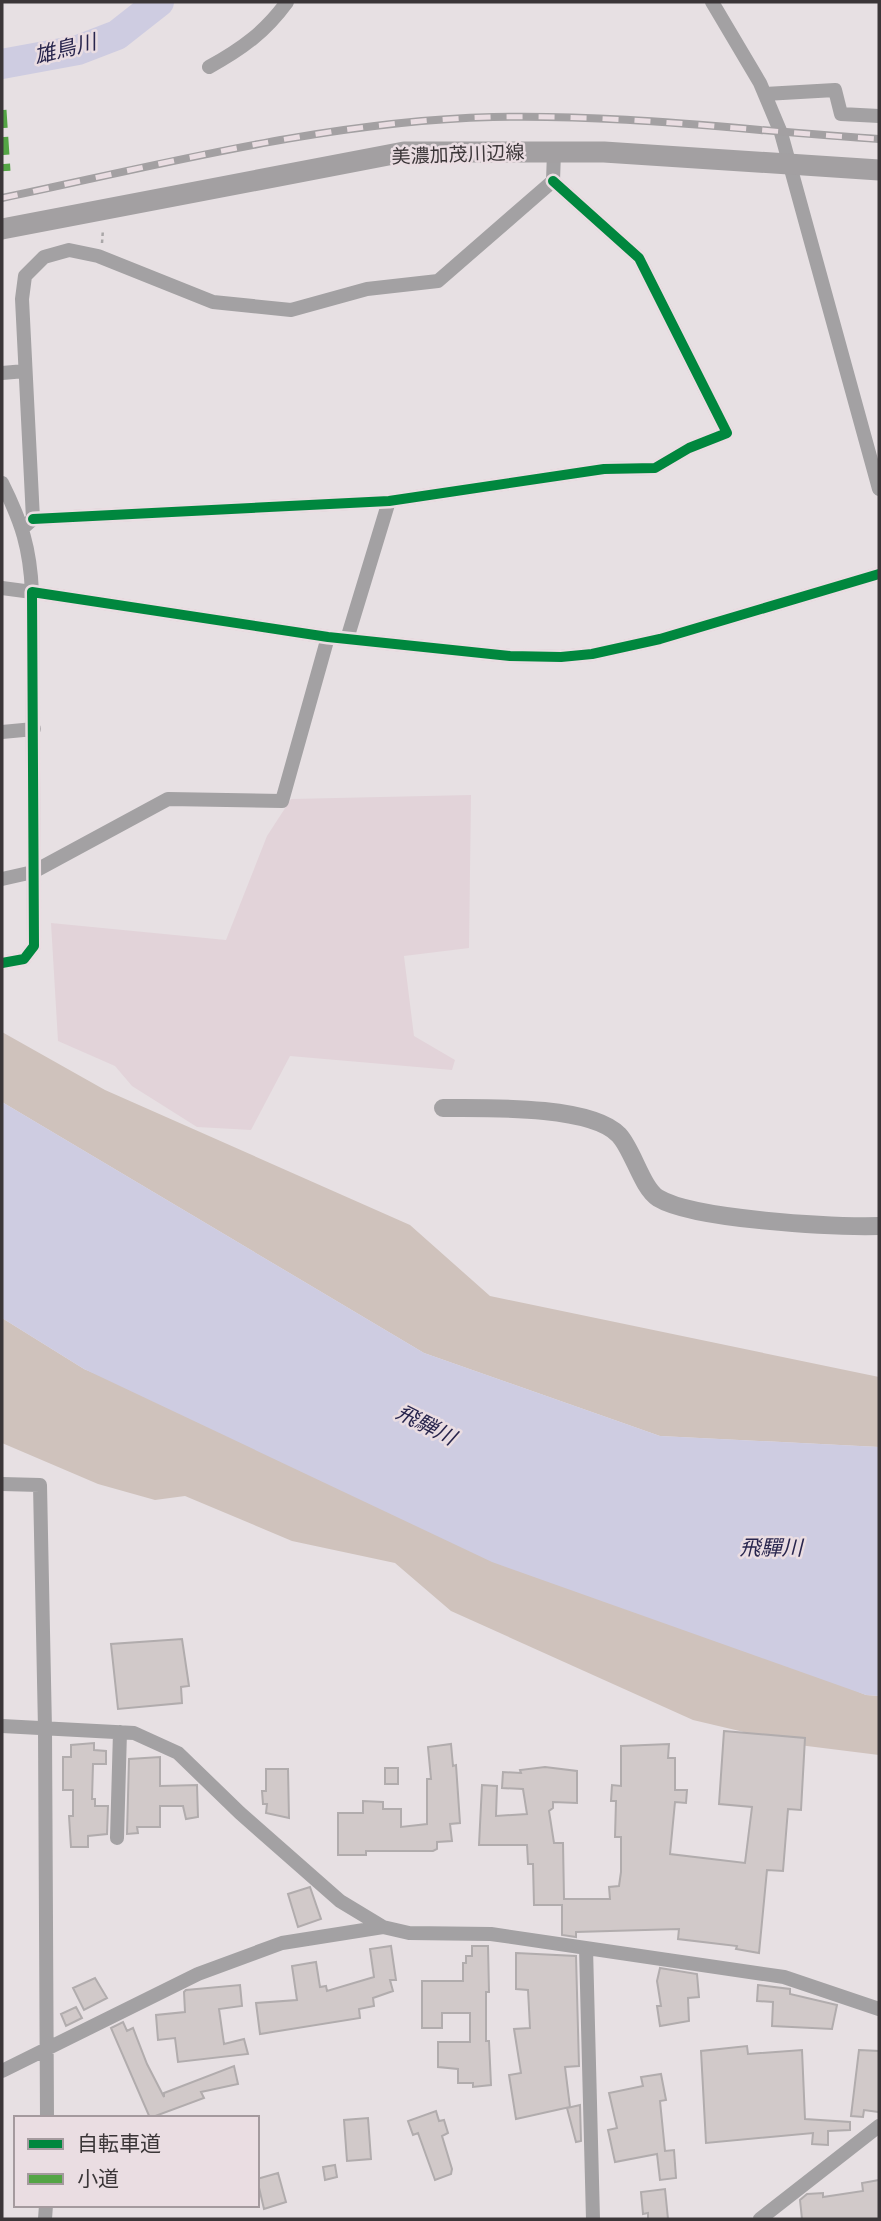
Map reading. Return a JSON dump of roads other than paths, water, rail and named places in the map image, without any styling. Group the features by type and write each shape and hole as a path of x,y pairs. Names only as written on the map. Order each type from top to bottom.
{"main road":[{"name":"美濃加茂川辺線","path":"2,229 404,152 604,152 879,170"}],"street":[{"path":"209,67 246,47 270,25 287,2"},
{"path":"712,2 765,94 791,163 879,489"},
{"path":"765,94 835,90 841,114 879,116"},
{"path":"2,963 24,959 34,946 32,592 22,299 25,276 44,257 69,250 98,256 213,302 291,310 367,289 438,281 553,181 554,152"},
{"path":"28,523 389,502 604,469 655,468 690,448 727,433 639,258 553,181"},
{"path":"2,373 25,371"},
{"path":"2,483 28,523"},
{"path":"346,639 389,502"},
{"path":"2,588 328,637 510,656 592,654 660,639 879,574"},
{"path":"2,879 33,872 168,799 282,801 328,637"},
{"path":"2,732 34,729"},
{"path":"443,1108 581,1116 608,1125 621,1137 655,1197 670,1204 719,1215 879,1226"},
{"path":"2,1484 40,1485 45,1729 47,2116"},
{"path":"2,1726 134,1733 178,1753 240,1813 340,1901 383,1927 409,1933 491,1934 784,1977 879,2009"},
{"path":"117,1838 120,1732"},
{"path":"2,2071 198,1974 282,1943 383,1927"},
{"path":"586,1948 593,2219"},
{"path":"760,2219 879,2126"}],"water":[{"name":"飛驒川","path":"2,1102 424,1353 660,1436 879,1447 879,1696 866,1695 492,1562 84,1369 2,1318"}],"waterway":[{"name":"雄鳥川","path":"2,64 78,50 117,35 159,2"}],"railway":[{"path":"2,198 246,146 308,135 431,120 493,117 589,118 879,139"}],"water label":[{"name":"飛騨川","path":"426,1425"}]}
